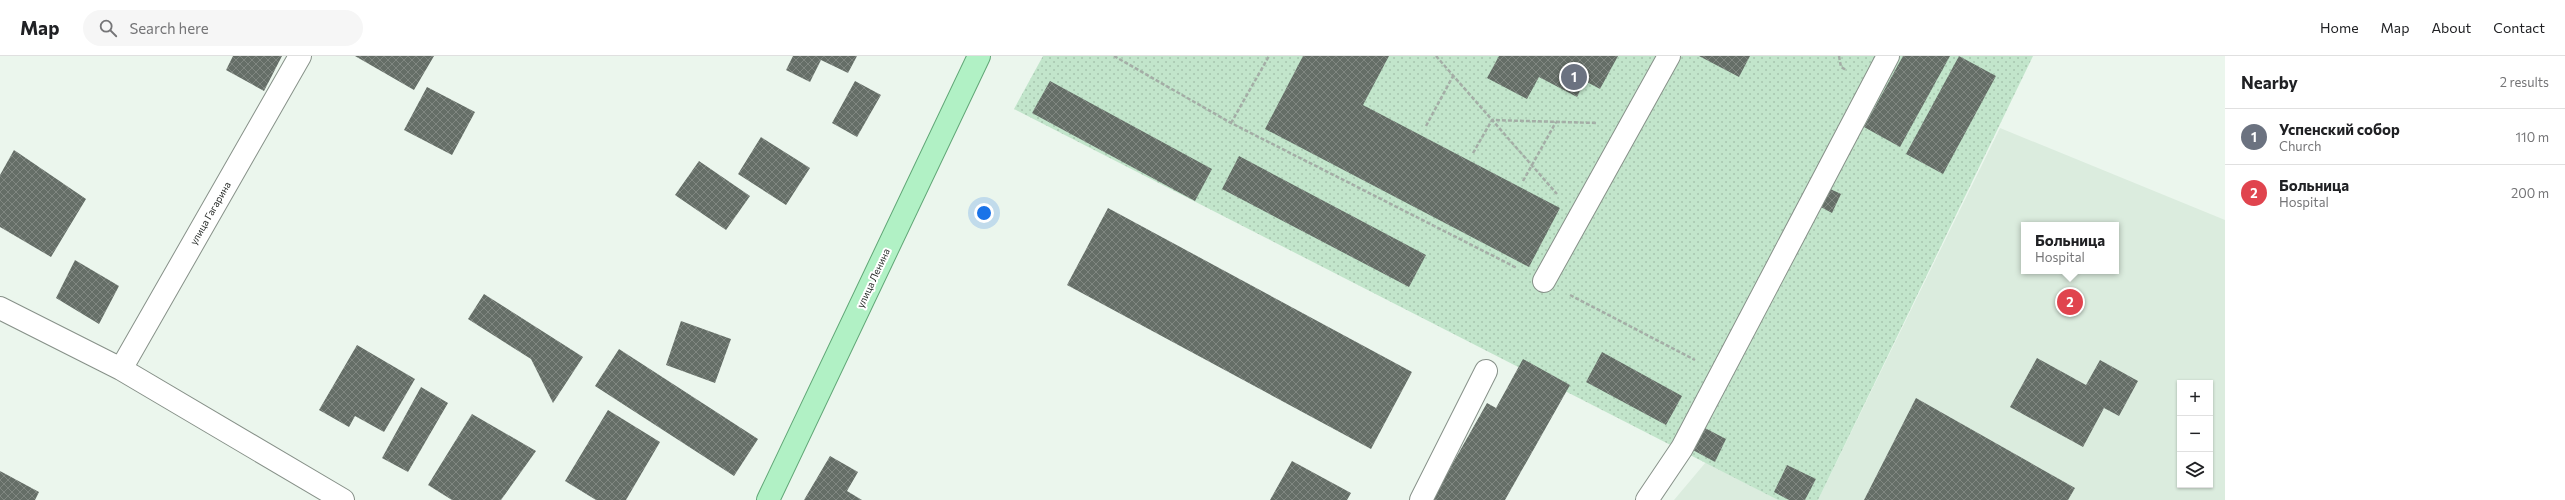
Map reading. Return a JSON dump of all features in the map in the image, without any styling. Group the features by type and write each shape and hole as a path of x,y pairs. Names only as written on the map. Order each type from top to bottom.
{"main road":[{"name":"улица Ленина","path":"768,500 979,56"}],"street":[{"name":"улица Гагарина","path":"121,369 300,56"},
{"path":"1544,281 1669,56"},
{"path":"1647,500 1682,448 1722,375 1888,56"},
{"path":"0,308 121,369 343,500"},
{"path":"1421,500 1486,371"}],"path":[{"path":"1114,56 1232,123 1544,281 1722,375"},
{"path":"1232,123 1268,56"},
{"path":"1436,56 1561,199 1583,211"},
{"path":"1426,126 1454,76"},
{"path":"1492,120 1603,123 1625,135"},
{"path":"1474,153 1492,120"},
{"path":"1523,180 1556,122"}],"shaded area":[{"path":"2000,128 2225,220 2225,500 1818,500"},
{"path":"1706,462 1778,500 1674,500"}],"green space":[{"path":"1043,56 2033,56 1818,500 1778,500 1014,109"}],"building":[{"path":"233,56 282,56 264,91 226,70"},
{"path":"355,56 434,56 414,90"},
{"path":"793,56 857,56 848,73 821,60 810,82 786,70"},
{"path":"1303,56 1389,56 1363,105 1560,208 1529,267 1265,129"},
{"path":"1499,56 1618,56 1600,89 1585,81 1577,97 1539,77 1527,99 1487,78"},
{"path":"1699,56 1750,56 1739,77"},
{"path":"1903,56 1950,56 1900,147 1864,127"},
{"path":"1959,56 1996,76 1943,174 1906,154"},
{"path":"855,81 881,95 857,137 832,123"},
{"path":"1050,81 1212,169 1195,201 1032,113"},
{"path":"427,87 475,112 452,155 404,130"},
{"path":"761,137 810,168 786,205 738,174"},
{"path":"14,150 86,199 51,257 0,227 0,175"},
{"path":"1239,156 1426,255 1409,287 1222,189"},
{"path":"699,161 750,196 726,230 675,195"},
{"path":"1824,186 1841,194 1832,213 1815,204"},
{"path":"1108,208 1412,372 1371,449 1067,285"},
{"path":"75,260 119,286 99,324 56,298"},
{"path":"484,294 583,357 553,403 531,359 468,319"},
{"path":"681,321 731,339 715,383 666,365"},
{"path":"357,345 415,379 384,432 355,416 349,427 319,410"},
{"path":"619,349 758,439 734,476 595,386"},
{"path":"1602,352 1682,396 1666,425 1586,382"},
{"path":"2037,358 2086,385 2100,360 2138,381 2119,416 2104,408 2083,447 2010,407"},
{"path":"1523,359 1570,385 1505,500 1432,500 1487,403 1496,408"},
{"path":"421,387 448,403 408,472 382,458"},
{"path":"1916,398 2075,488 2068,500 1864,500"},
{"path":"608,410 660,442 626,500 596,500 565,481"},
{"path":"472,414 536,451 501,500 452,500 428,485"},
{"path":"1703,427 1726,439 1715,462 1691,449"},
{"path":"830,456 858,472 847,491 862,500 804,500"},
{"path":"1292,461 1351,493 1347,500 1270,500"},
{"path":"1787,465 1816,479 1805,500 1789,500 1774,492"},
{"path":"0,471 39,492 35,500 0,500"}],"place":[{"name":"Успенский собор","path":"1574,77"},
{"name":"Больница","path":"2070,302"}]}
